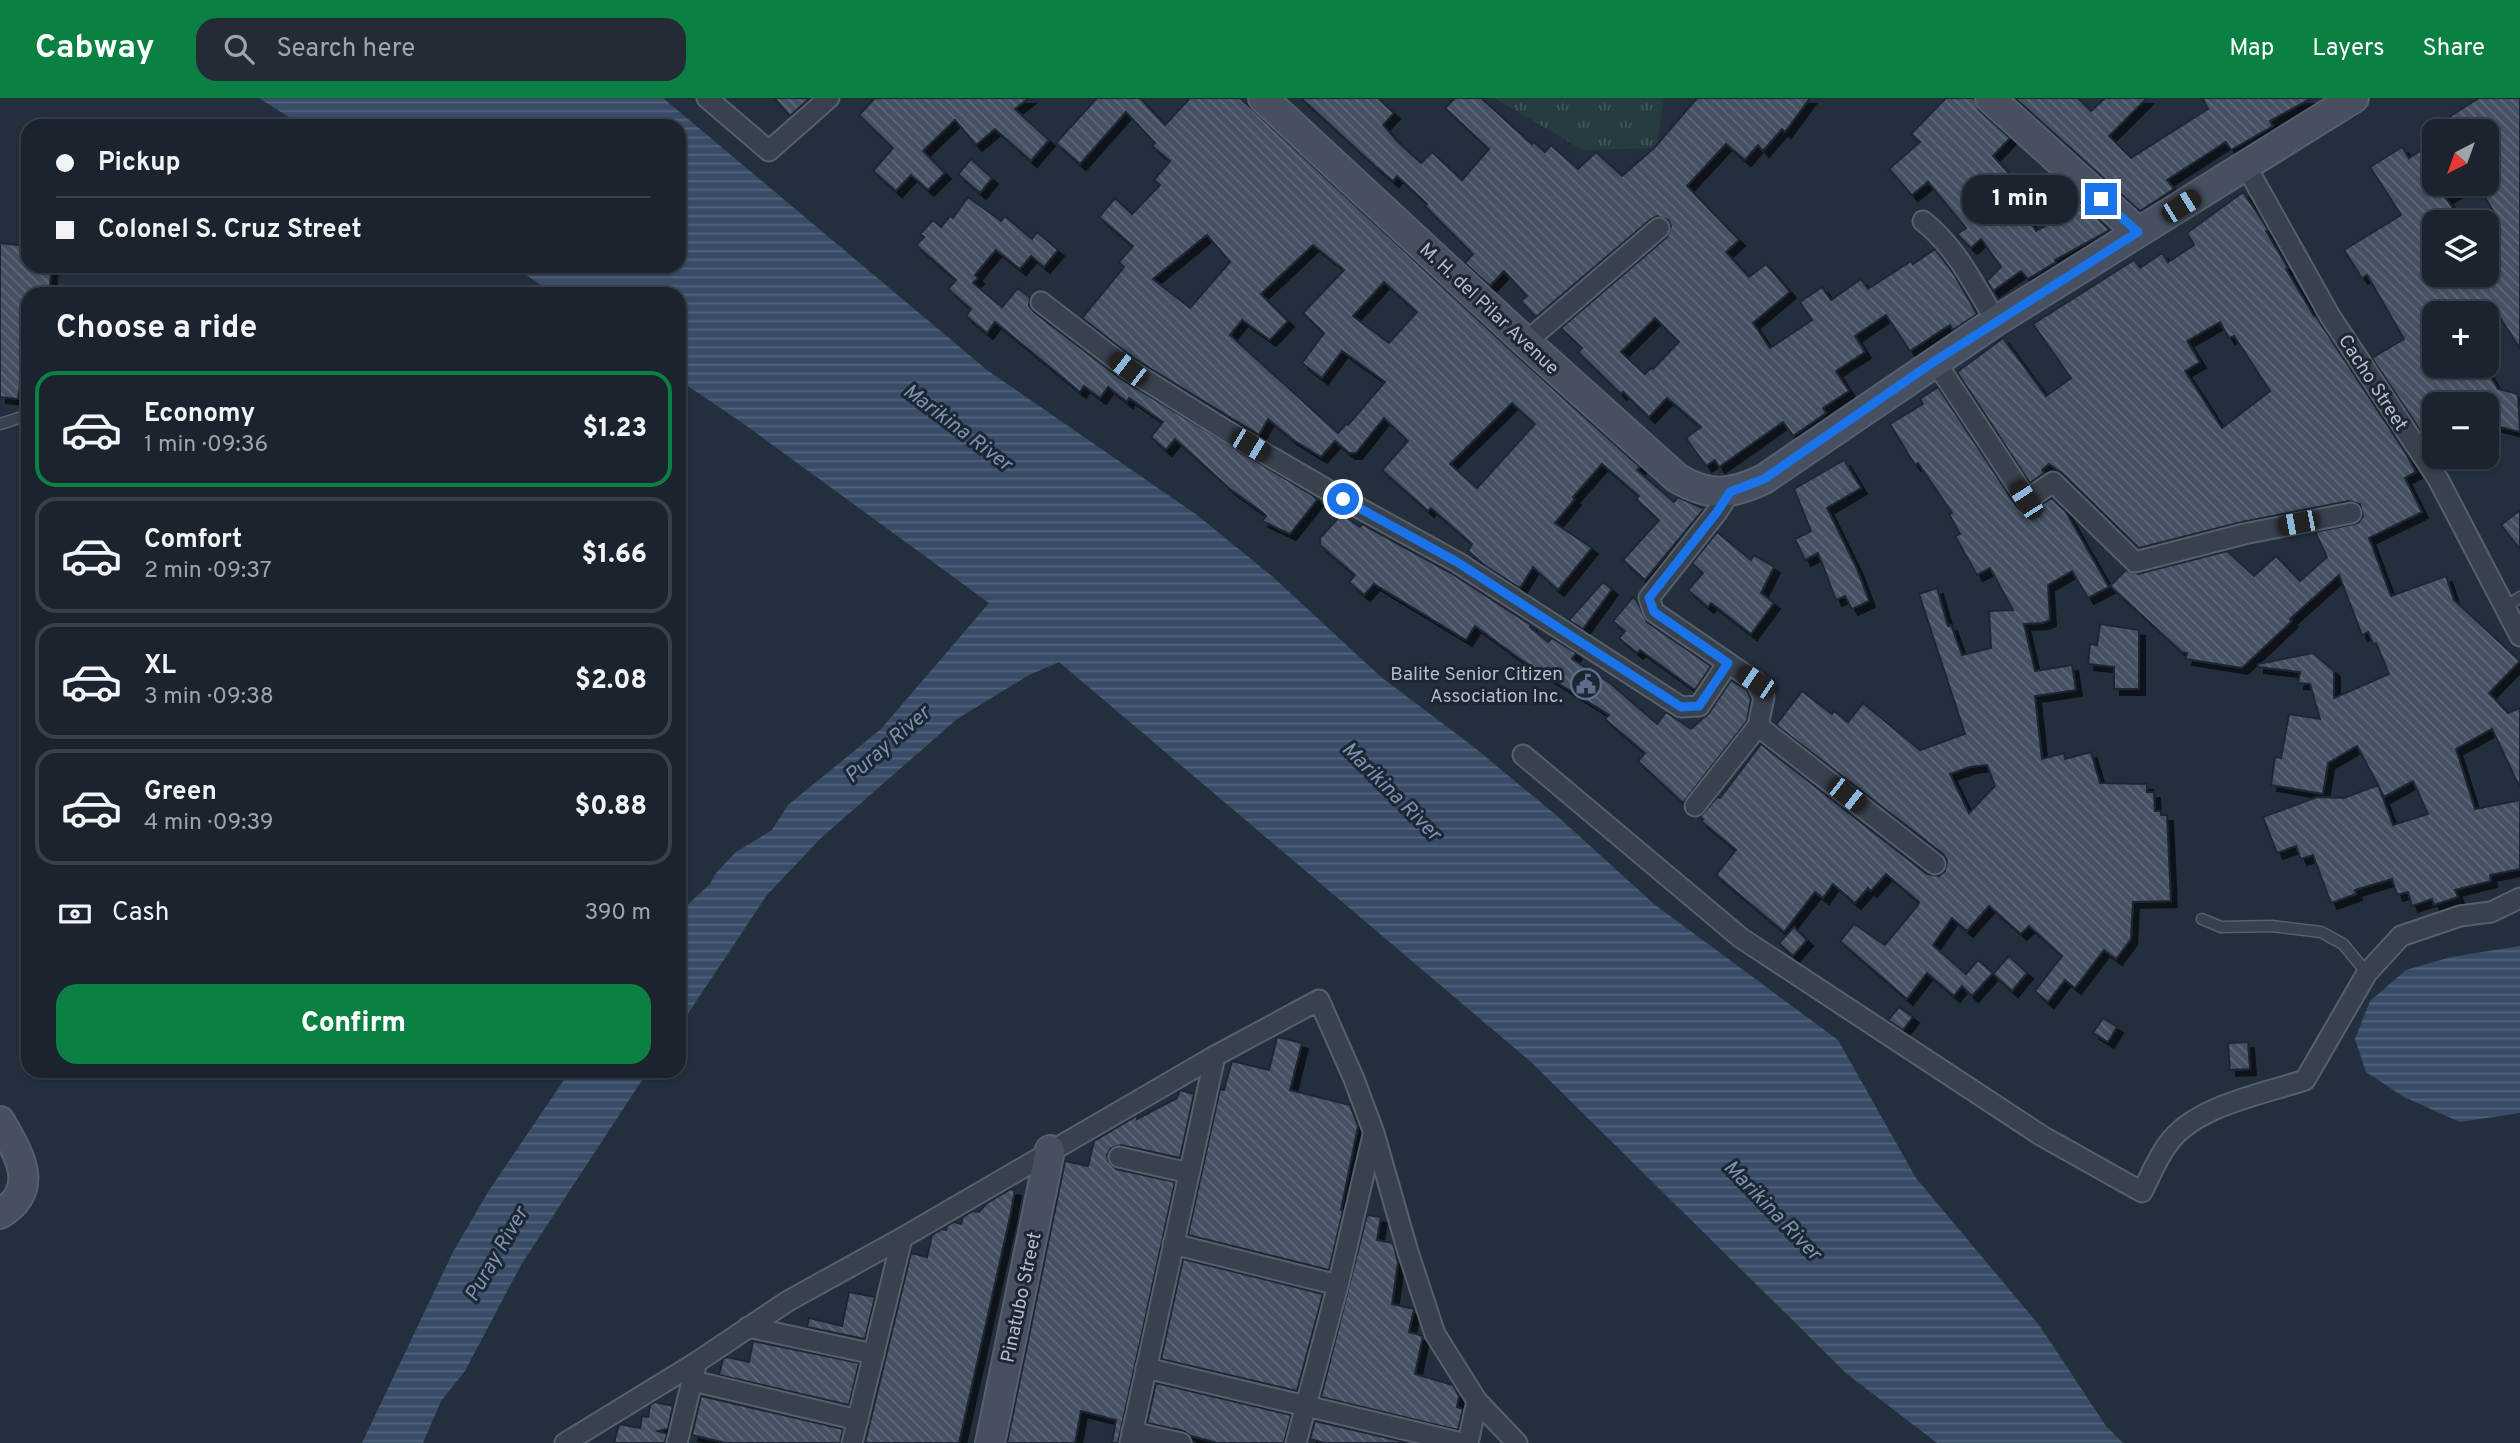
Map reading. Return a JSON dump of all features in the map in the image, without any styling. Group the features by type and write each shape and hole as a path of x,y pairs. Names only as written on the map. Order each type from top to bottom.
{"main road":[{"name":"M. H. del Pilar Avenue","path":"1263,98 1677,478 1694,488 1730,492"},
{"path":"1990,98 2138,232"},
{"path":"1730,492 1764,479 1996,321 2354,98"},
{"path":"0,1121 18,1153 23,1167 23,1179 21,1191 15,1201 0,1214"},
{"name":"Pinatubo Street","path":"990,1443 1050,1150"}],"street":[{"path":"707,98 769,150 829,98"},
{"name":"Cacho Street","path":"2246,166 2330,316 2438,479 2513,602 2520,636"},
{"path":"1923,221 1938,233 1953,251 1996,321"},
{"path":"1526,342 1659,228"},
{"path":"1041,302 1128,369 1227,431 1457,562 1681,707 1699,706 1728,663"},
{"path":"1935,361 2026,500 2053,482 2135,562 2244,534 2351,513"},
{"path":"1695,806 1758,726 1764,697 1756,682 1654,612 1649,598 1730,492"},
{"path":"1758,726 1935,864"},
{"path":"1523,755 1741,938 2042,1136 2142,1192 2168,1143 2189,1122 2213,1110 2305,1080 2367,973 2401,936 2460,916 2491,912 2520,898"},
{"path":"565,1443 788,1301 902,1238 1214,1056 1319,1000 1354,1079 1374,1133 1435,1334 1477,1401 1517,1443"},
{"path":"1181,1443 1131,1438 1214,1056"},
{"path":"1296,1443 1338,1285 1374,1133"},
{"path":"1119,1157 1189,1173"},
{"path":"852,1443 902,1238"},
{"path":"1173,1244 1338,1285"},
{"path":"748,1327 874,1354"},
{"path":"677,1443 696,1362"},
{"path":"1146,1368 1462,1443"},
{"path":"692,1381 858,1420"},
{"path":"1468,1443 1477,1401"}],"lane":[{"path":"0,424 21,417"},
{"path":"2202,919 2221,927 2272,926 2321,932 2343,944 2367,973"}],"green space":[{"path":"1494,98 1664,98 1656,148 1583,150"}],"water":[{"path":"259,98 663,98 987,370 1197,515 1273,577 1381,677 1470,744 1556,815 1654,904 1838,1040 1916,1178 2039,1325 2106,1426 2123,1443 1937,1443 1847,1374 1531,1062 1059,662 1029,675 957,719 821,838 767,895 686,1016 686,906 710,884 716,873 736,852 772,830 788,805 881,729 989,603 686,385 686,287 544,287 523,273 686,273 686,119 292,119"},
{"path":"2520,946 2520,1113 2460,1122 2404,1097 2366,1072 2355,1039 2370,1001 2406,970 2451,957"},
{"name":"Puray River","path":"565,1078 643,1078 521,1265 465,1371 441,1401 423,1443 362,1443 453,1252 488,1192"}],"building":[{"path":"774,98 810,98 790,116"},
{"path":"875,98 1029,98 1015,109 1049,140 1031,161 995,129 976,145 955,120 923,151 945,173 928,190 911,175 896,191 873,171 893,148 859,115"},
{"path":"1097,98 1140,98 1165,125 1190,98 1240,98 1640,467 1637,470 1674,502 1678,497 1704,509 1645,580 1623,560 1659,520 1636,499 1639,496 1602,464 1573,497 1575,499 1555,523 1592,548 1558,590 1533,567 1520,588 1468,551 1472,544 1431,508 1428,511 1382,470 1408,441 1384,418 1356,453 1349,453 1335,441 1321,457 1292,439 1268,419 1259,435 1135,359 1082,318 1124,267 1119,262 1133,246 1099,217 1115,198 1132,214 1160,185 1154,180 1170,161 1152,146 1155,143 1126,112 1080,164 1056,143","holes":["1207,235 1230,262 1190,308 1153,279","1313,245 1344,270 1303,313 1324,333 1302,363 1322,378 1342,351 1385,382 1338,433 1230,335 1242,320 1270,340 1288,321 1261,294","1384,282 1417,312 1389,343 1353,316","1512,403 1535,424 1477,488 1450,464"]},
{"path":"1301,98 1378,98 1394,113 1383,125 1398,142 1421,163 1432,152 1462,180 1489,149 1445,108 1455,98 1481,98 1532,144 1534,142 1545,152 1551,145 1578,169 1596,152 1622,176 1655,147 1697,98 1810,98 1785,132 1782,129 1763,151 1758,145 1745,160 1726,144 1687,186 1739,240 1726,252 1749,277 1766,264 1790,292 1753,323 1770,348 1812,320 1800,302 1822,287 1831,300 1861,279 1868,289 1935,249 1954,274 1977,314 1953,330 1950,325 1910,351 1886,315 1855,336 1865,352 1836,371 1849,391 1823,408 1826,413 1793,436 1783,422 1719,467 1715,460 1706,466 1686,438 1701,427 1667,398 1649,417 1578,352 1582,348 1561,328 1667,237 1671,226 1668,220 1657,216 1651,219 1536,317 1521,301 1527,296 1504,271 1490,286 1465,263 1473,254 1425,206 1427,204 1397,176 1393,181","holes":["1655,318 1679,342 1645,374 1621,352"]},
{"path":"1946,98 1974,98 1979,110 2010,138 1993,156 2027,193 2018,201 2036,231 2076,209 2056,191 2062,185 2110,230 2055,260 2056,262 2028,279 2021,271 1993,291 1987,281 2001,267 1981,239 1971,248 1957,234 1966,228 1928,182 1912,195 1889,169 1920,142 1911,134"},
{"path":"2015,98 2078,98 2091,111 2105,98 2147,98 2109,136 2131,158 2208,109 2202,98 2312,98 2270,121 2273,126 2231,150 2226,142 2167,180 2174,189 2140,211"},
{"path":"2479,98 2520,98 2520,349 2499,316 2499,301 2422,301 2422,378 2491,378 2498,389 2518,394 2520,432 2499,427 2499,392 2422,392 2422,433 2372,358 2404,339 2367,275 2362,278 2344,250 2401,215 2370,167 2402,147 2409,158 2422,150 2422,196 2449,196 2446,198 2454,210 2422,210 2422,287 2499,287 2499,210 2493,210 2484,196 2499,196 2499,119 2446,119"},
{"path":"971,159 992,178 980,193 958,174"},
{"path":"2243,192 2268,230 2266,231 2288,268 2286,269 2314,316 2416,472 2405,478 2422,512 2369,538 2391,596 2446,576 2454,600 2520,661 2489,693 2508,713 2520,708 2520,788 2492,729 2456,749 2475,809 2520,800 2520,869 2490,875 2491,881 2455,890 2458,897 2434,905 2432,899 2412,906 2408,892 2397,895 2392,879 2355,890 2356,894 2331,903 2313,855 2301,859 2296,846 2277,853 2263,817 2317,797 2344,798 2378,785 2357,746 2328,763 2323,794 2271,785 2275,757 2281,758 2289,714 2320,719 2310,684 2298,683 2300,672 2258,667 2258,664 2313,653 2334,671 2334,698 2389,674 2376,643 2373,644 2368,632 2362,635 2339,575 2290,619 2292,621 2242,668 2186,659 2187,653 2182,652 2110,586 2126,570 2138,574 2227,551 2254,576 2276,556 2300,581 2327,557 2315,532 2358,523 2363,516 2360,504 2349,501 2242,522 2139,548 2062,473 2049,464 2042,470 2044,473 2030,483 1957,372 2003,338 2046,396 2071,378 2033,324 2134,260 2140,268 2162,253 2168,262 2194,245 2187,233","holes":["2220,322 2229,338 2234,336 2270,391 2222,428 2185,371 2200,362 2187,341","2413,781 2428,814 2393,825 2378,785 2384,797"]},
{"path":"968,197 1001,221 1005,216 1032,239 1037,232 1058,250 1044,267 1031,256 1020,269 996,250 975,275 978,278 973,283 1002,307 1018,288 1030,298 1029,306 1034,312 1121,379 1312,495 1317,500 1290,534 1262,521 1266,516 1262,512 1230,489 1175,439 1166,450 1151,437 1163,422 1129,398 1127,402 1108,387 1100,398 1084,386 1080,392 995,322 987,333 966,316 971,309 948,289 956,280 916,245 924,237 920,234 933,220 941,227 950,216 953,218"},
{"path":"0,243 21,245 21,273 51,273 50,287 21,287 21,380 18,399 0,397"},
{"path":"1938,387 2022,511 2029,512 2052,498 2066,512 2109,587 2088,598 2072,571 2048,585 2050,620 2024,624 2035,671 2072,665 2076,690 2035,696 2042,759 2064,753 2065,759 2091,752 2100,783 2147,784 2147,792 2154,792 2155,811 2167,815 2171,901 2133,902 2131,939 2116,959 2104,950 2075,988 2065,980 2048,1002 2035,991 2062,956 2029,926 2021,934 1989,906 1967,931 1952,918 1933,945 1966,974 1978,960 1993,973 1972,996 1962,986 1954,996 1927,973 1907,999 1840,941 1854,924 1885,945 1919,902 1886,874 1871,891 1868,888 1855,903 1833,884 1823,898 1815,892 1784,932 1716,875 1736,850 1701,821 1703,819 1700,817 1717,797 1720,798 1761,744 1927,874 1939,876 1945,871 1947,860 1943,854 1776,725 1802,691 1832,714 1834,711 1848,722 1863,703 1920,750 1965,734 1919,594 1937,588 1948,626 1951,625 1962,655 1991,648 1989,611 2013,610 1990,568 1977,575 1955,536 1960,534 1949,514 1952,513 1918,463 1915,465 1890,424 1923,404 1920,399","holes":["1987,765 1995,786 1969,813 1950,774"]},
{"path":"1844,460 1861,488 1827,508 1857,569 1869,601 1852,609 1845,596 1836,600 1818,553 1805,560 1795,539 1811,531 1794,489"},
{"path":"2520,510 2520,549 2501,525"},
{"path":"1342,514 1360,527 1362,524 1451,573 1531,625 1530,627 1548,642 1552,638 1576,653 1572,659 1610,683 1657,724 1666,712 1691,729 1709,713 1731,680 1747,690 1751,699 1747,721 1683,803 1638,761 1645,753 1605,719 1609,715 1520,659 1475,626 1466,640 1374,584 1364,595 1349,582 1355,575 1320,545 1320,538"},
{"path":"1717,532 1751,560 1754,555 1774,567 1761,593 1774,603 1751,634 1711,603 1708,607 1688,590 1703,573 1692,563"},
{"path":"1603,582 1612,589 1583,629 1569,620"},
{"path":"1633,597 1647,622 1711,666 1695,690 1640,650 1637,653 1619,638 1625,631 1613,621"},
{"path":"2100,624 2139,630 2139,689 2114,689 2114,667 2088,664 2090,644 2097,645"},
{"path":"1794,927 1807,940 1793,956 1779,943"},
{"path":"2009,956 2027,973 2012,991 1993,974"},
{"path":"1899,1007 1913,1017 1903,1030 1888,1020"},
{"path":"2103,1018 2117,1027 2108,1042 2093,1033"},
{"path":"1277,1037 1302,1043 1290,1090 1350,1105 1358,1126 1329,1270 1188,1235 1220,1089 1224,1090 1232,1061 1269,1070"},
{"path":"2248,1042 2250,1069 2230,1070 2228,1043"},
{"path":"1180,1090 1194,1094 1180,1158 1121,1145 1111,1148 1107,1155 1108,1161 1116,1169 1175,1182 1118,1443 1112,1443 1116,1420 1081,1411 1075,1443 1007,1443 1065,1161 1088,1166 1094,1141 1138,1115 1137,1119 1177,1098"},
{"path":"1011,1189 1015,1190 1010,1217 959,1443 865,1443 911,1253 927,1257 932,1235 942,1229 946,1230 947,1226 954,1222 961,1224 963,1217 973,1211 979,1212 987,1203"},
{"path":"1367,1215 1381,1217 1377,1240 1393,1243 1398,1262 1392,1304 1414,1309 1409,1332 1423,1336 1415,1374 1453,1385 1459,1396 1457,1407 1463,1409 1458,1430 1321,1397"},
{"path":"1183,1259 1323,1294 1297,1391 1161,1359"},
{"path":"849,1292 875,1297 865,1339 807,1327 809,1318 842,1326"},
{"path":"753,1341 859,1363 849,1405 719,1375 723,1359 727,1357 749,1362"},
{"path":"1156,1383 1291,1415 1284,1443 1218,1443 1191,1436 1184,1431 1147,1423"},
{"path":"701,1396 843,1429 840,1443 726,1443 692,1435"},
{"path":"655,1402 673,1406 668,1429 658,1431 667,1434 665,1443 614,1443 619,1424 640,1428 642,1416 648,1417 650,1405"},
{"path":"1315,1421 1409,1443 1325,1443 1310,1439"}],"place":[{"name":"Balite Senior Citizen Association Inc.","path":"1586,684"}],"route":[{"path":"1343,499 1457,562 1681,707 1699,706 1728,663 1654,612 1649,598 1730,492 1764,479 1935,361 2138,232 2101,199"}],"water label":[{"name":"Marikina River","path":"958,427"},
{"name":"Marikina River","path":"1392,791"},
{"name":"Marikina River","path":"1773,1210"}]}
